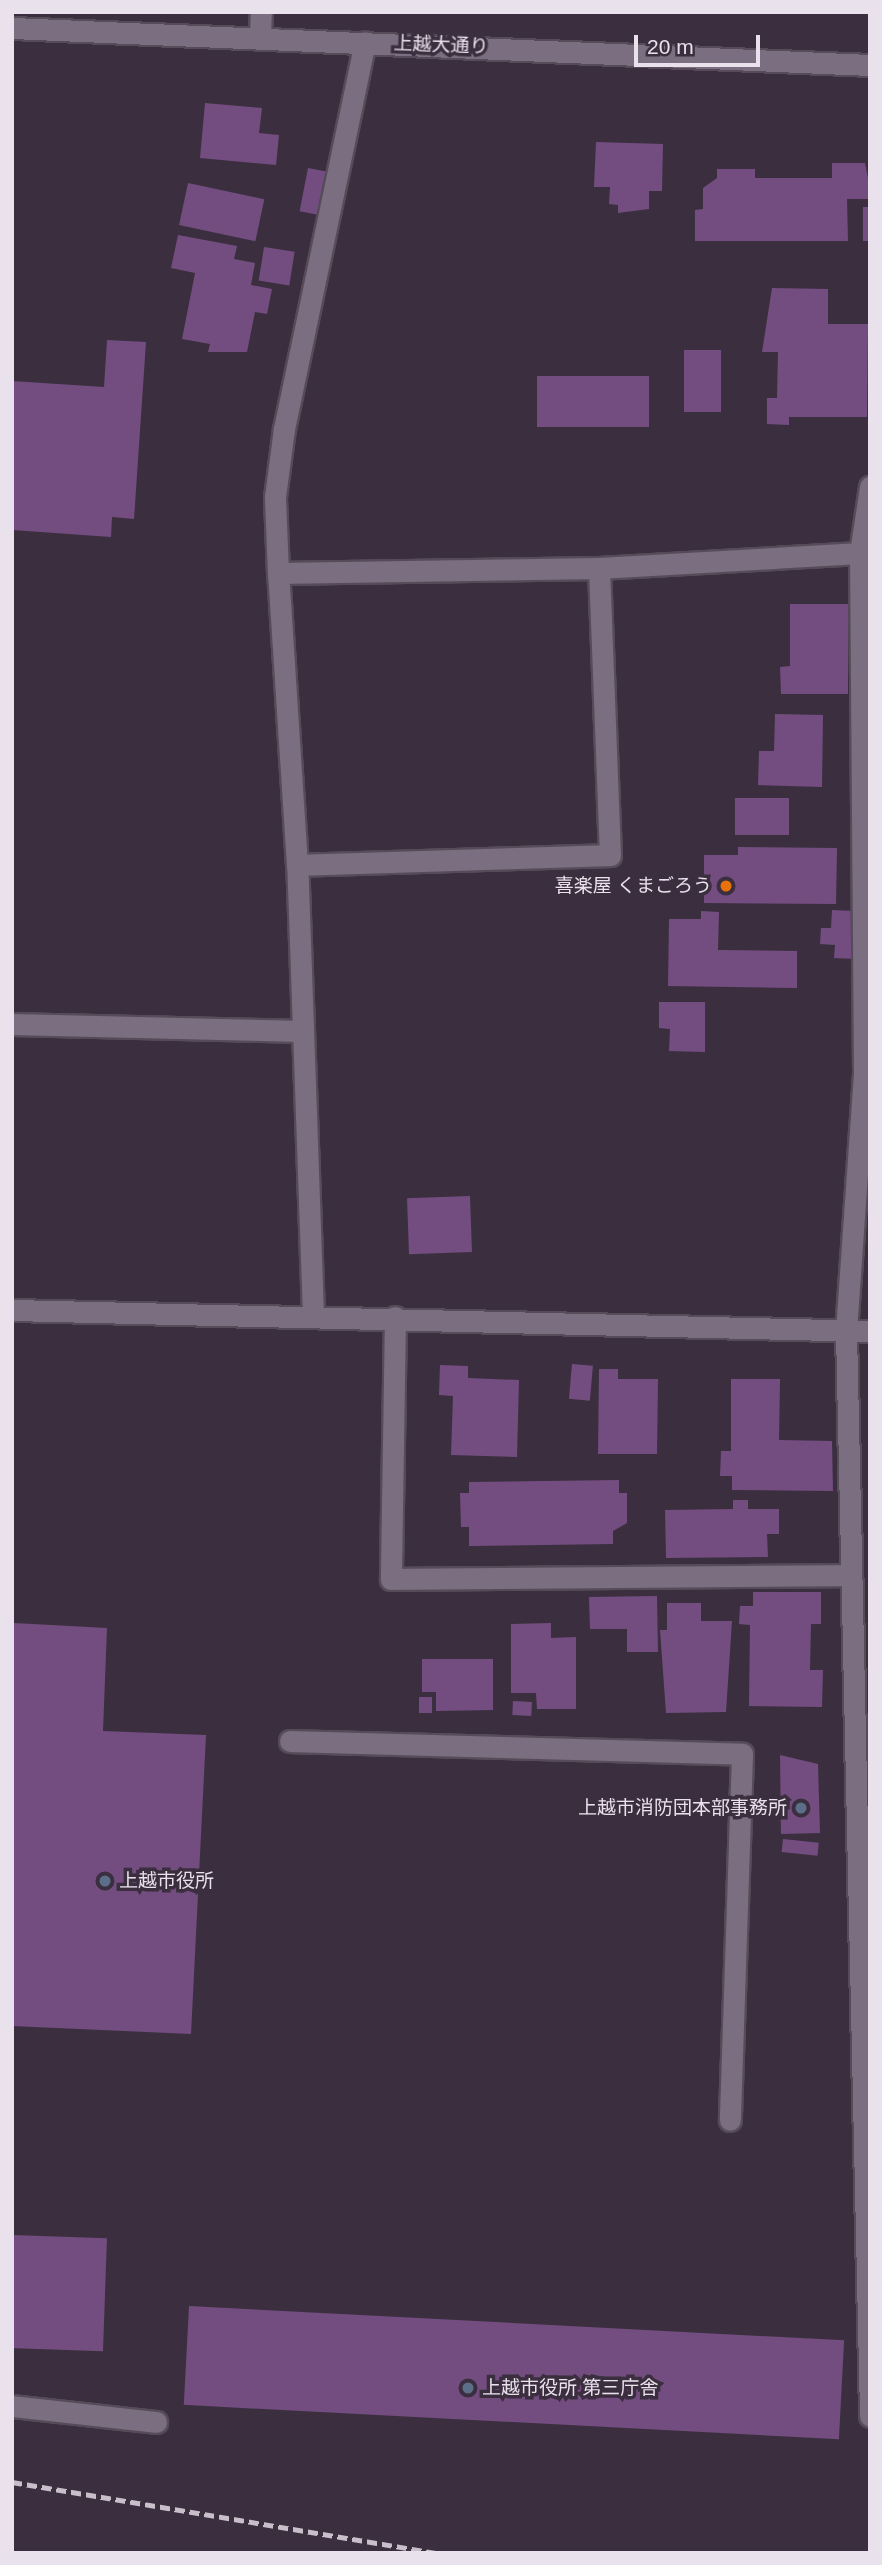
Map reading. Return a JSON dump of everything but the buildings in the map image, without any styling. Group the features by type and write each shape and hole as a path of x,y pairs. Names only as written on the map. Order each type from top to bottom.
{"street":[{"path":"260,36 261,12"},
{"name":"上越大通り","path":"12,28 260,36 870,65"},
{"path":"313,1315 297,865 275,497 284,429 365,42"},
{"path":"870,486 860,553 867,1072 846,1331 850,1575 861,1630 870,2416"},
{"path":"278,573 599,568 860,553"},
{"path":"297,865 610,855 599,568"},
{"path":"12,1024 303,1031"},
{"path":"12,1310 395,1317 870,1331"},
{"path":"395,1317 391,1579 850,1575"},
{"path":"290,1741 742,1754 730,2120"},
{"path":"12,2406 156,2422"}],"railway":[{"path":"12,2482 437,2553"}],"place":[{"name":"喜楽屋 くまごろう","path":"726,886"},
{"name":"上越市消防団本部事務所","path":"801,1808"},
{"name":"上越市役所","path":"105,1881"},
{"name":"上越市役所 第三庁舎","path":"468,2388"}]}
